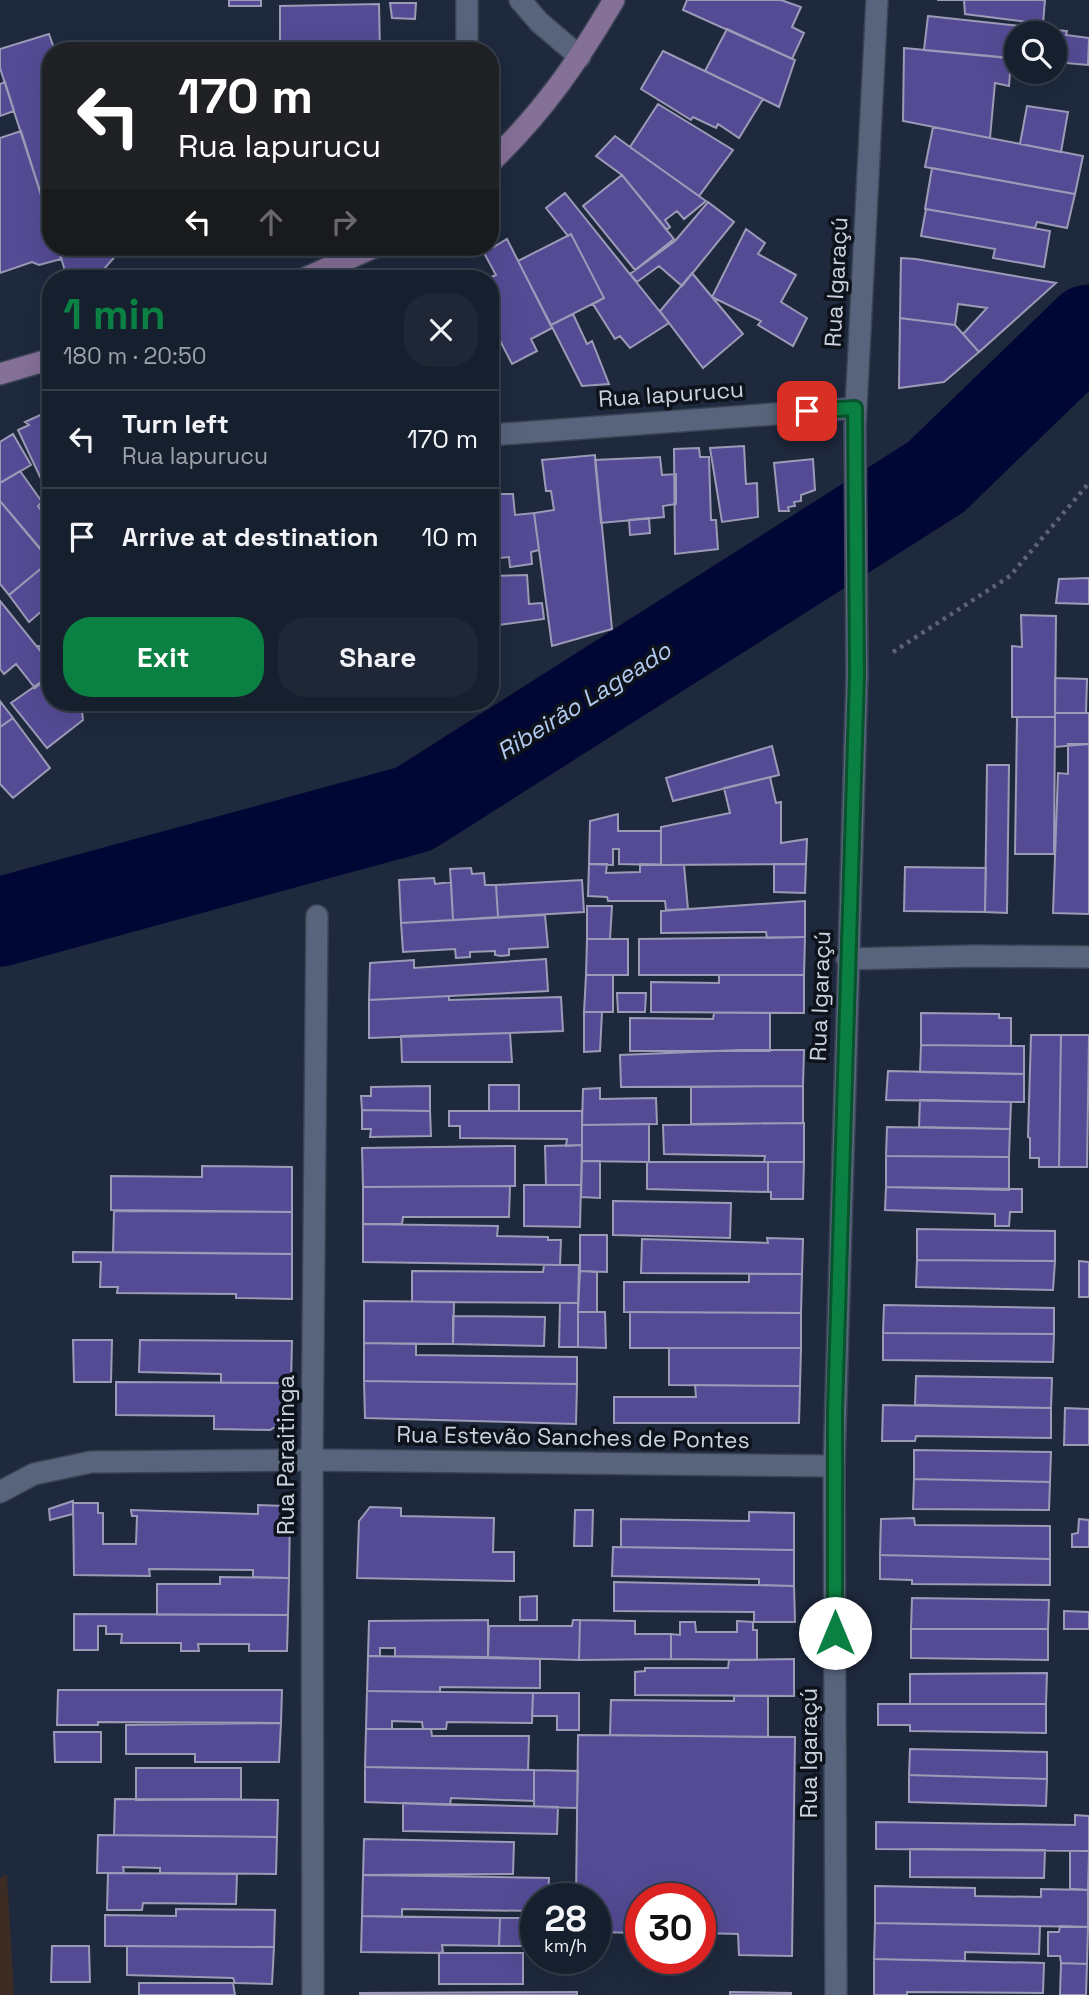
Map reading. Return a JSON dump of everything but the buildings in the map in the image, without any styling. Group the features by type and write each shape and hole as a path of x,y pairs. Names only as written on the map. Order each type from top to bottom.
{"main road":[{"path":"499,154 530,124 580,57 614,0"},
{"path":"323,270 355,256"},
{"path":"0,374 42,362"}],"street":[{"path":"467,0 467,42"},
{"path":"520,0 540,22 580,57"},
{"name":"Rua Igaraçú","path":"836,1995 834,1466 857,675 855,418 877,0"},
{"name":"Rua Iapurucu","path":"499,435 855,418"},
{"name":"Rua Paraitinga","path":"313,1995 312,1460 317,916"},
{"path":"847,959 1089,957"},
{"name":"Rua Estevão Sanches de Pontes","path":"0,1492 34,1474 91,1462 312,1460 834,1466"}],"path":[{"path":"857,675 1010,576 1089,483"}],"shaded area":[{"path":"7,1875 14,1995 0,1995 0,1878"}],"waterway":[{"name":"Ribeirão Lageado","path":"0,922 414,809 936,477 1089,329"}],"route":[{"path":"807,411 855,408 857,675 835,1412 835,1633"}]}
